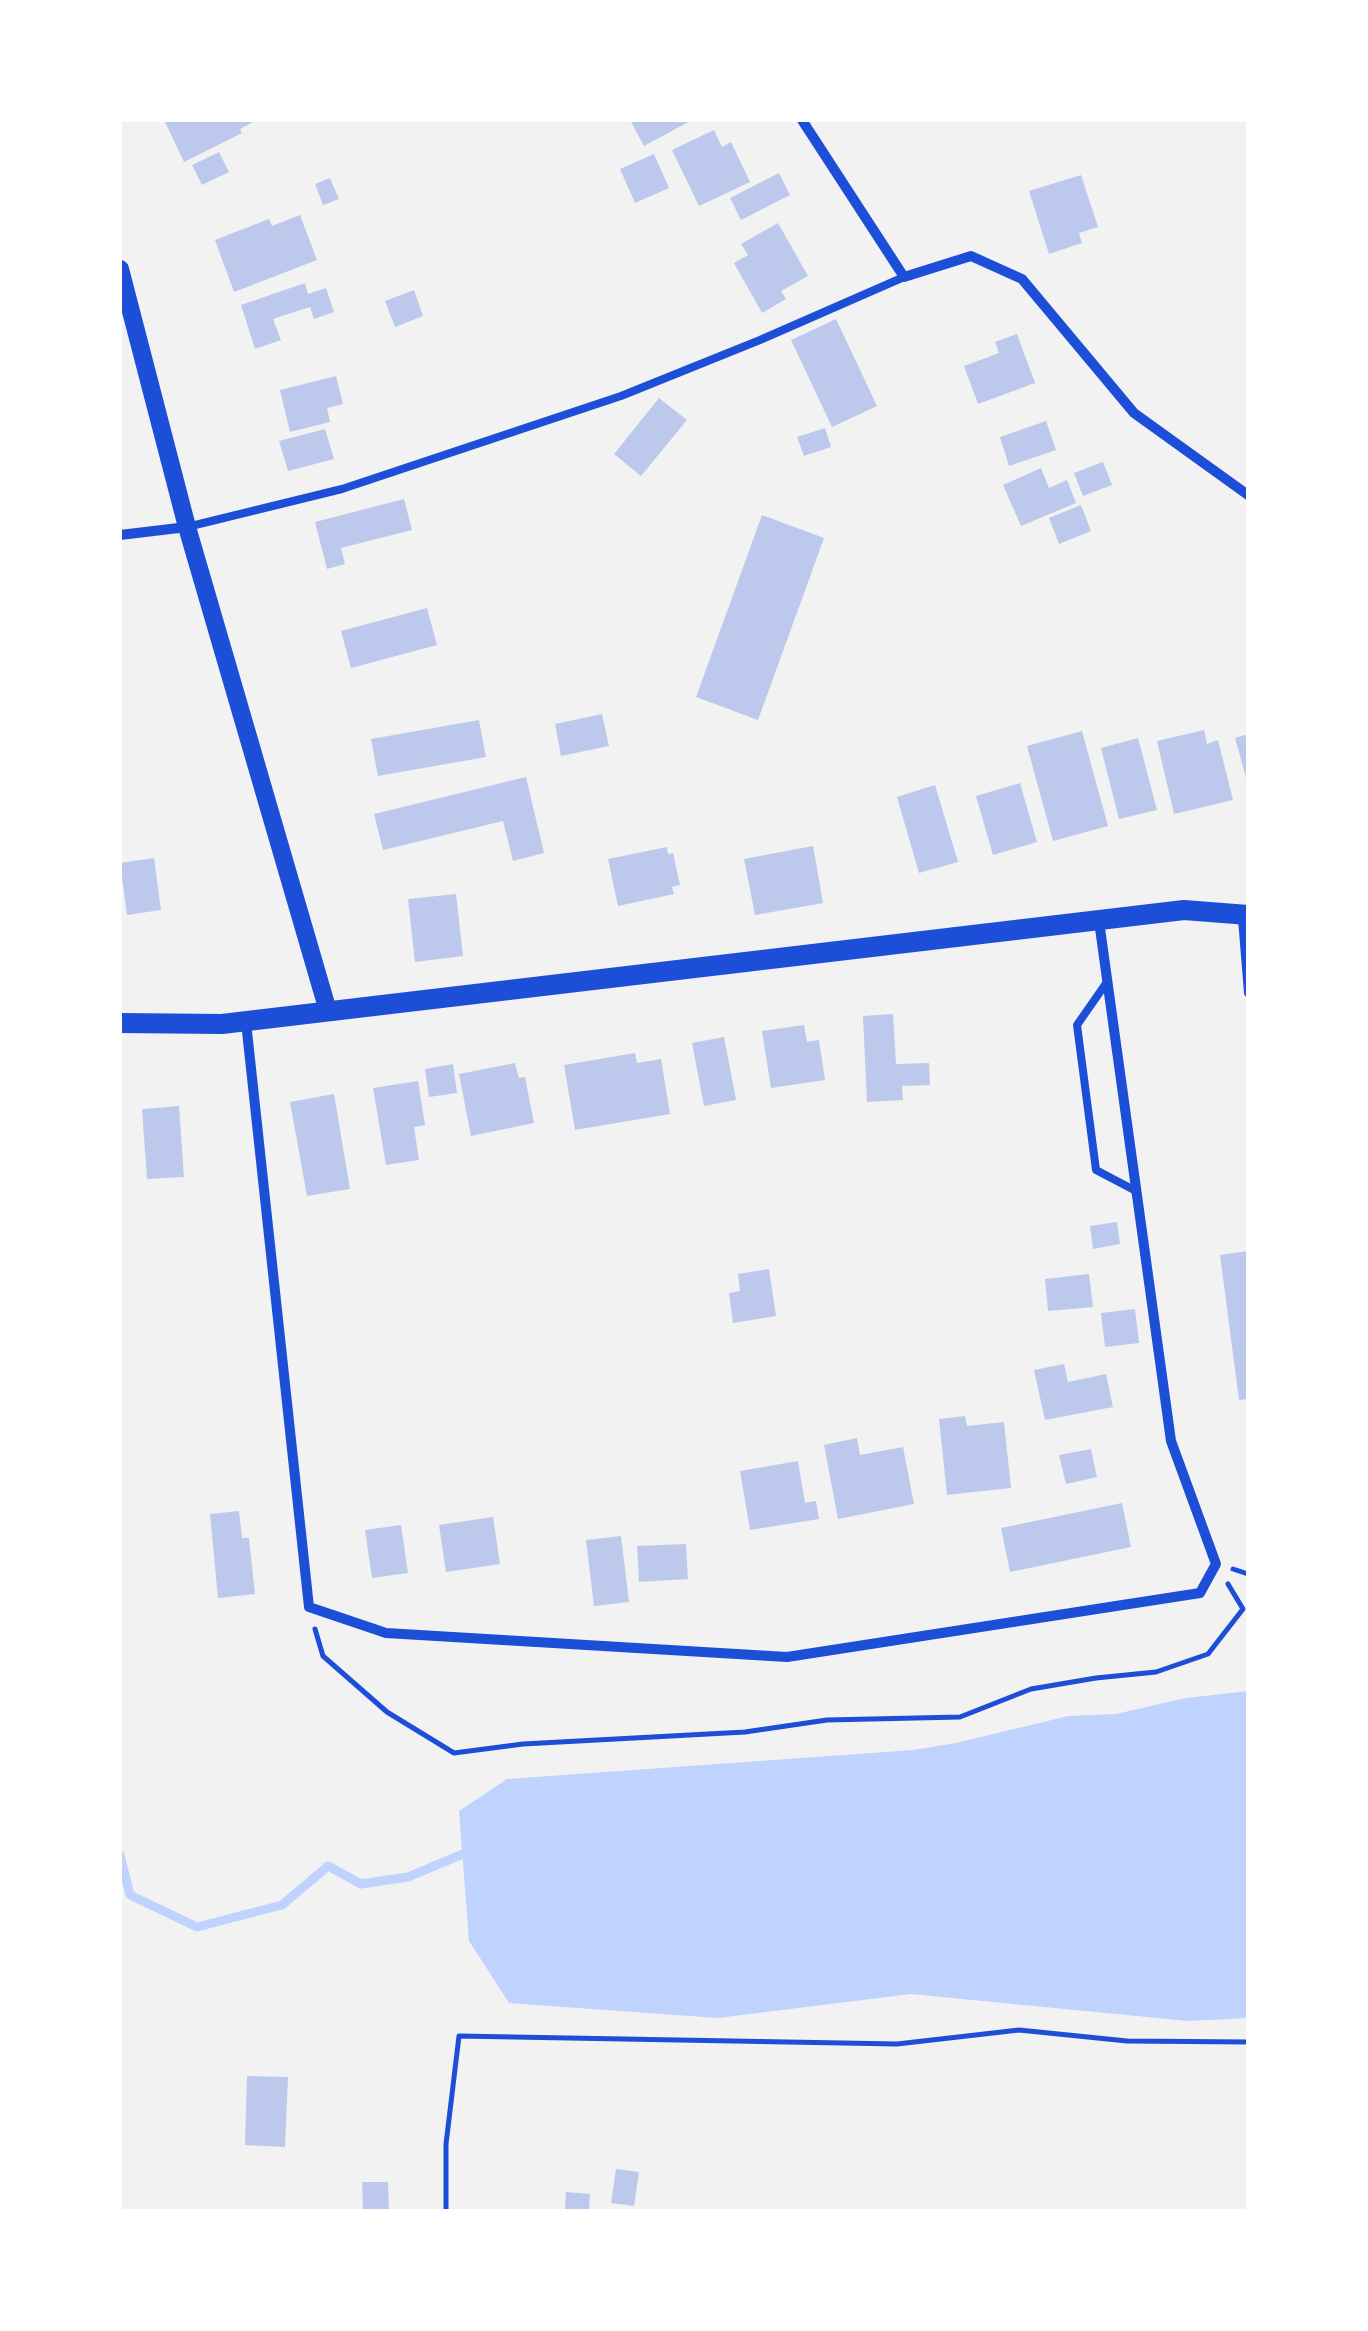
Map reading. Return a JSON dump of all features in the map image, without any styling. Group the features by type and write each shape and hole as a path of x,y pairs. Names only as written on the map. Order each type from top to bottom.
{"main road":[{"path":"120,1023 222,1024 1184,910 1245,915"}],"street":[{"path":"802,120 904,278 971,256 1022,280 1134,413 1248,495"},
{"path":"120,269 187,528 328,1011"},
{"path":"120,535 187,528"},
{"path":"246,1021 309,1606 386,1633 787,1657 1200,1593 1216,1564 1171,1441 1099,920"}],"lane":[{"path":"187,528 342,489 621,396 904,278"},
{"path":"1245,915 1248,994"},
{"path":"1108,982 1077,1026 1096,1170 1136,1190"}],"path":[{"path":"309,1606 323,1656 387,1712 454,1753 523,1744 745,1732 827,1720 960,1717 1032,1689 1156,1672 1208,1654 1246,1611 1216,1564"},
{"path":"446,2211 446,2144 459,2036 897,2044 1019,2030 1127,2042 1248,2042"}],"water":[{"path":"1248,1691 1248,2018 1188,2021 911,1994 718,2018 509,2003 469,1941 459,1811 507,1779 913,1750 1068,1716 1116,1714 1186,1698"}],"building":[{"path":"257,120 240,129 242,133 184,162 165,122"},
{"path":"630,120 692,120 644,146"},
{"path":"714,130 722,147 731,142 750,182 699,206 672,150"},
{"path":"219,152 229,172 202,185 192,165"},
{"path":"654,154 669,188 635,203 620,169"},
{"path":"779,173 790,195 741,220 730,198"},
{"path":"1081,175 1098,227 1079,233 1082,243 1049,254 1029,191"},
{"path":"330,178 339,199 323,205 315,184"},
{"path":"300,215 317,260 234,292 215,240 269,219 272,226"},
{"path":"778,223 808,276 781,291 786,299 762,313 734,263 748,255 741,244"},
{"path":"305,283 308,294 326,288 334,312 314,319 310,307 273,319 281,340 255,349 241,305"},
{"path":"414,290 423,316 395,327 385,301"},
{"path":"836,319 877,406 832,427 791,340"},
{"path":"1017,334 1035,383 978,404 964,366 999,353 995,342"},
{"path":"336,376 343,404 327,408 330,422 290,432 280,390"},
{"path":"659,398 687,420 641,476 614,454"},
{"path":"1046,421 1056,450 1009,466 1000,437"},
{"path":"825,428 831,447 804,456 797,437"},
{"path":"325,429 334,459 288,471 279,441"},
{"path":"1103,462 1112,485 1083,496 1074,473"},
{"path":"1041,468 1049,488 1067,480 1076,503 1021,526 1003,485"},
{"path":"404,499 412,530 341,548 345,564 327,569 315,522"},
{"path":"1081,505 1091,531 1059,544 1049,518"},
{"path":"762,515 824,538 758,720 696,697"},
{"path":"427,608 437,645 351,668 341,631"},
{"path":"602,714 609,746 561,756 555,724"},
{"path":"479,720 486,757 378,776 371,739"},
{"path":"1204,730 1207,744 1218,740 1233,800 1174,814 1157,741"},
{"path":"1082,731 1108,826 1053,841 1027,746"},
{"path":"1248,734 1248,781 1247,781 1235,738"},
{"path":"1138,738 1157,810 1119,819 1101,748"},
{"path":"526,777 544,853 513,861 503,821 383,850 374,814"},
{"path":"1020,783 1037,842 993,855 976,796"},
{"path":"935,785 958,862 919,873 897,797"},
{"path":"813,846 823,903 755,915 744,859"},
{"path":"667,847 668,854 673,853 680,885 672,887 674,894 618,906 608,859"},
{"path":"154,858 161,910 127,915 120,863"},
{"path":"456,894 463,956 415,962 408,899"},
{"path":"893,1014 896,1064 929,1063 930,1085 902,1086 903,1100 867,1102 863,1016"},
{"path":"804,1025 807,1042 819,1040 825,1080 771,1088 762,1031"},
{"path":"724,1037 736,1100 704,1106 692,1043"},
{"path":"635,1053 637,1063 661,1059 670,1114 575,1130 564,1065"},
{"path":"515,1063 519,1078 525,1077 534,1123 471,1136 459,1074"},
{"path":"453,1064 457,1093 429,1097 425,1069"},
{"path":"418,1081 425,1125 414,1127 419,1160 386,1165 373,1088"},
{"path":"334,1094 350,1189 307,1196 290,1102"},
{"path":"179,1106 184,1177 147,1179 142,1109"},
{"path":"1117,1222 1120,1244 1093,1249 1090,1226"},
{"path":"1248,1251 1248,1399 1239,1400 1220,1255"},
{"path":"769,1269 776,1316 733,1323 729,1293 740,1291 738,1274"},
{"path":"1089,1274 1093,1307 1048,1311 1045,1279"},
{"path":"1135,1309 1139,1343 1105,1347 1101,1313"},
{"path":"1064,1364 1068,1382 1106,1374 1113,1407 1045,1420 1034,1370"},
{"path":"965,1416 967,1426 1004,1422 1011,1488 947,1495 939,1419"},
{"path":"857,1438 860,1455 903,1447 914,1504 838,1519 824,1445"},
{"path":"1091,1449 1097,1477 1066,1484 1059,1455"},
{"path":"798,1461 805,1503 816,1501 819,1519 750,1530 740,1471"},
{"path":"1122,1503 1131,1547 1010,1572 1001,1528"},
{"path":"239,1511 242,1538 249,1538 255,1594 218,1598 210,1514"},
{"path":"493,1517 500,1564 446,1572 439,1525"},
{"path":"401,1525 408,1573 372,1578 365,1530"},
{"path":"621,1536 629,1602 594,1606 586,1540"},
{"path":"686,1544 688,1579 639,1582 637,1546"},
{"path":"247,2076 288,2077 285,2147 245,2145"},
{"path":"616,2169 639,2172 634,2206 611,2203"},
{"path":"362,2182 388,2182 389,2211 363,2211"},
{"path":"566,2192 590,2194 589,2211 565,2211"}],"waterway":[{"path":"120,1855 130,1895 197,1927 282,1905 328,1866 361,1884 408,1877 463,1854 472,1854"}]}
